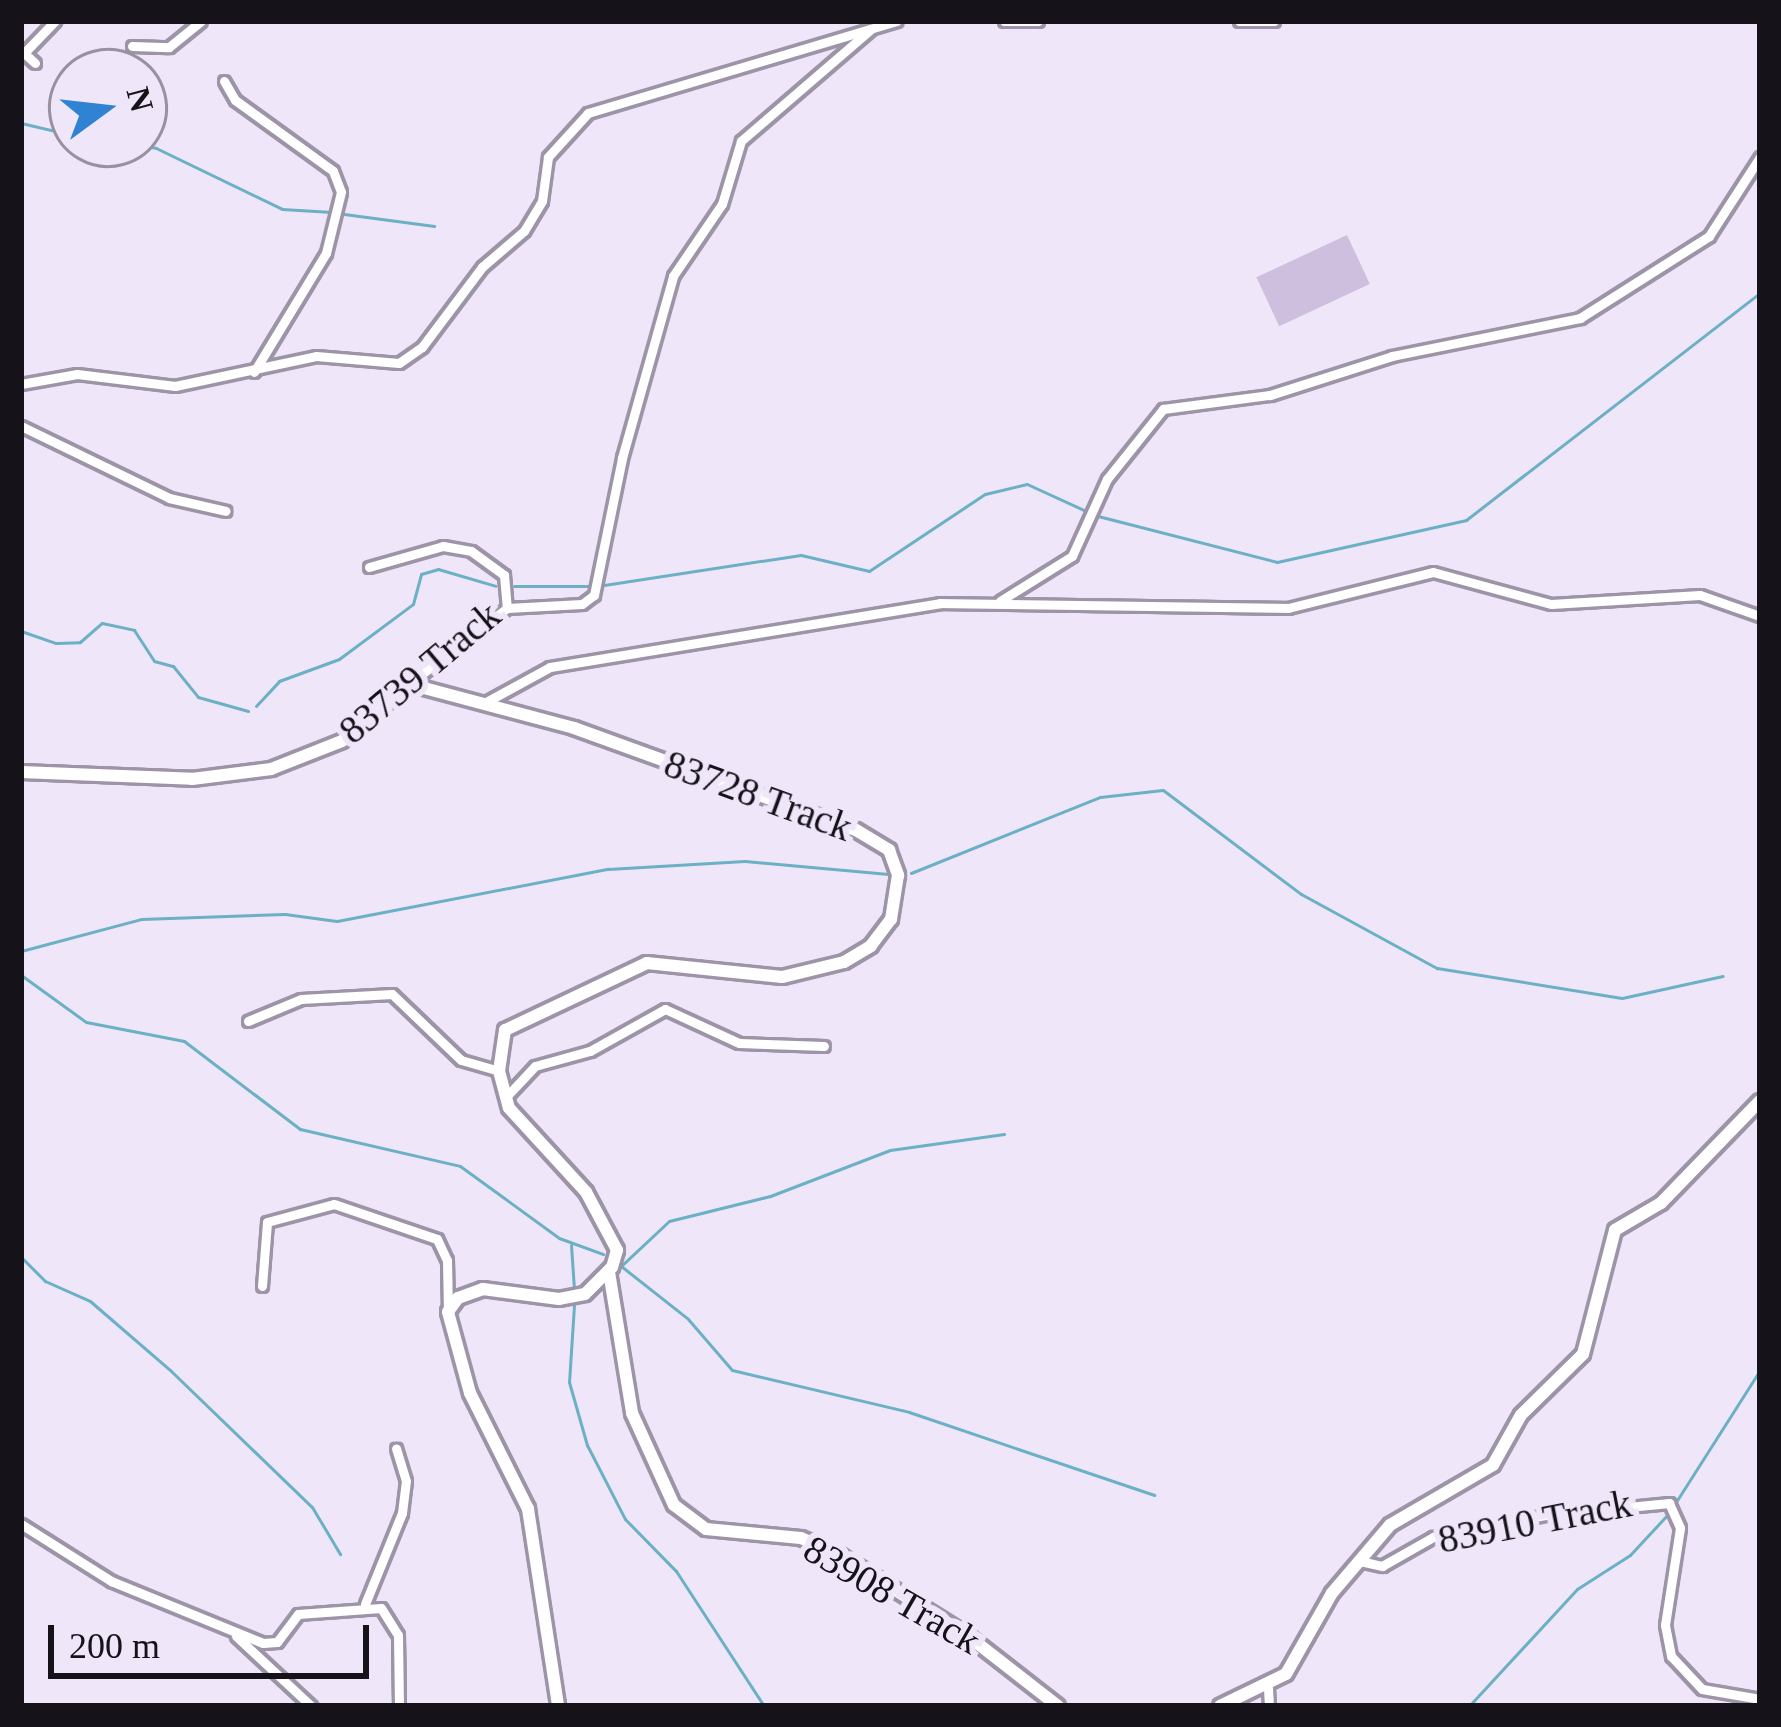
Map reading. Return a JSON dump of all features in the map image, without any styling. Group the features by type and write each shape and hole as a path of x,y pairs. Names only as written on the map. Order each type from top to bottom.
{"street":[{"path":"35,63 24,53 56,21"},
{"path":"132,46 170,47 202,21"},
{"path":"21,384 77,374 175,386 316,356 386,365 414,356 482,267 536,216 548,158 588,113 897,21"},
{"path":"1004,21 1038,21"},
{"path":"1239,21 1274,21"},
{"path":"507,608 582,604 594,595 622,458 673,276 722,204 741,141 872,28"},
{"path":"224,81 235,100 333,171 341,192 326,253 254,372"},
{"path":"997,603 1072,556 1107,479 1163,409 1270,395 1392,356 1580,318 1709,236 1760,157"},
{"path":"21,426 170,498 226,512"},
{"name":"83739 Track","path":"21,772 192,779 271,770 342,741 507,608 504,575 471,551 443,546 369,567"},
{"path":"486,702 520,678 563,664 748,640 917,606 1288,608 1433,572 1551,604 1700,595 1760,616"},
{"name":"83728 Track","path":"409,684 486,702 856,830 890,850 898,875 882,935 844,962 782,977 670,962 634,966 511,1022 499,1071"},
{"path":"248,1021 301,1000 392,994 461,1060 499,1071 505,1098 609,1225 616,1250 609,1272 572,1298 483,1289 458,1298 448,1312"},
{"path":"505,1098 535,1066 590,1052 664,1009 739,1043 824,1046"},
{"path":"1229,1705 1268,1688 1297,1661 1332,1593 1403,1515 1493,1465 1521,1415 1583,1354 1615,1230 1660,1203 1760,1101"},
{"path":"262,1286 267,1222 334,1204 437,1239 447,1260 448,1312 470,1393 528,1509 558,1706"},
{"name":"83908 Track","path":"609,1272 632,1414 674,1505 706,1529 801,1538 840,1555 987,1648 1058,1706"},
{"path":"365,1604 402,1513 406,1480 396,1448"},
{"name":"83910 Track","path":"1360,1561 1382,1566 1433,1537 1544,1515 1669,1503 1680,1528 1666,1646 1702,1689 1760,1699"},
{"path":"21,1524 111,1581 271,1644 298,1613 365,1604 395,1623 399,1706"},
{"path":"232,1632 311,1706"},
{"path":"1268,1688 1269,1706"}],"shaded area":[{"path":"1347,235 1370,284 1279,326 1256,277"}],"waterway":[{"path":"21,123 48,129"},
{"path":"168,154 282,209 332,212"},
{"path":"344,214 434,226"},
{"path":"1094,515 1277,562 1466,520 1760,293"},
{"path":"604,585 801,555 869,571 985,494 1027,484 1086,511"},
{"path":"256,706 279,681 339,659 413,604 421,574 438,569 496,586"},
{"path":"514,586 589,586"},
{"path":"21,631 56,643 80,642 102,623 134,630 154,661 173,666 198,697 248,711"},
{"path":"911,873 1100,797 1163,790 1301,894 1437,968 1622,998 1723,976"},
{"path":"21,951 141,919 285,914 337,921 608,869 745,861 888,874"},
{"path":"21,975 86,1022 184,1041 300,1129 460,1166 559,1238 603,1254"},
{"path":"1004,1134 890,1150 770,1196 669,1221 621,1266 688,1319 732,1370 909,1412 1154,1495"},
{"path":"571,1245 574,1289"},
{"path":"21,1257 45,1281 90,1301 171,1371 312,1507 340,1554"},
{"path":"574,1305 569,1382 587,1445 625,1519 676,1571 764,1706"},
{"path":"1674,1505 1760,1370"},
{"path":"1469,1706 1577,1589 1630,1555 1669,1513"}]}
